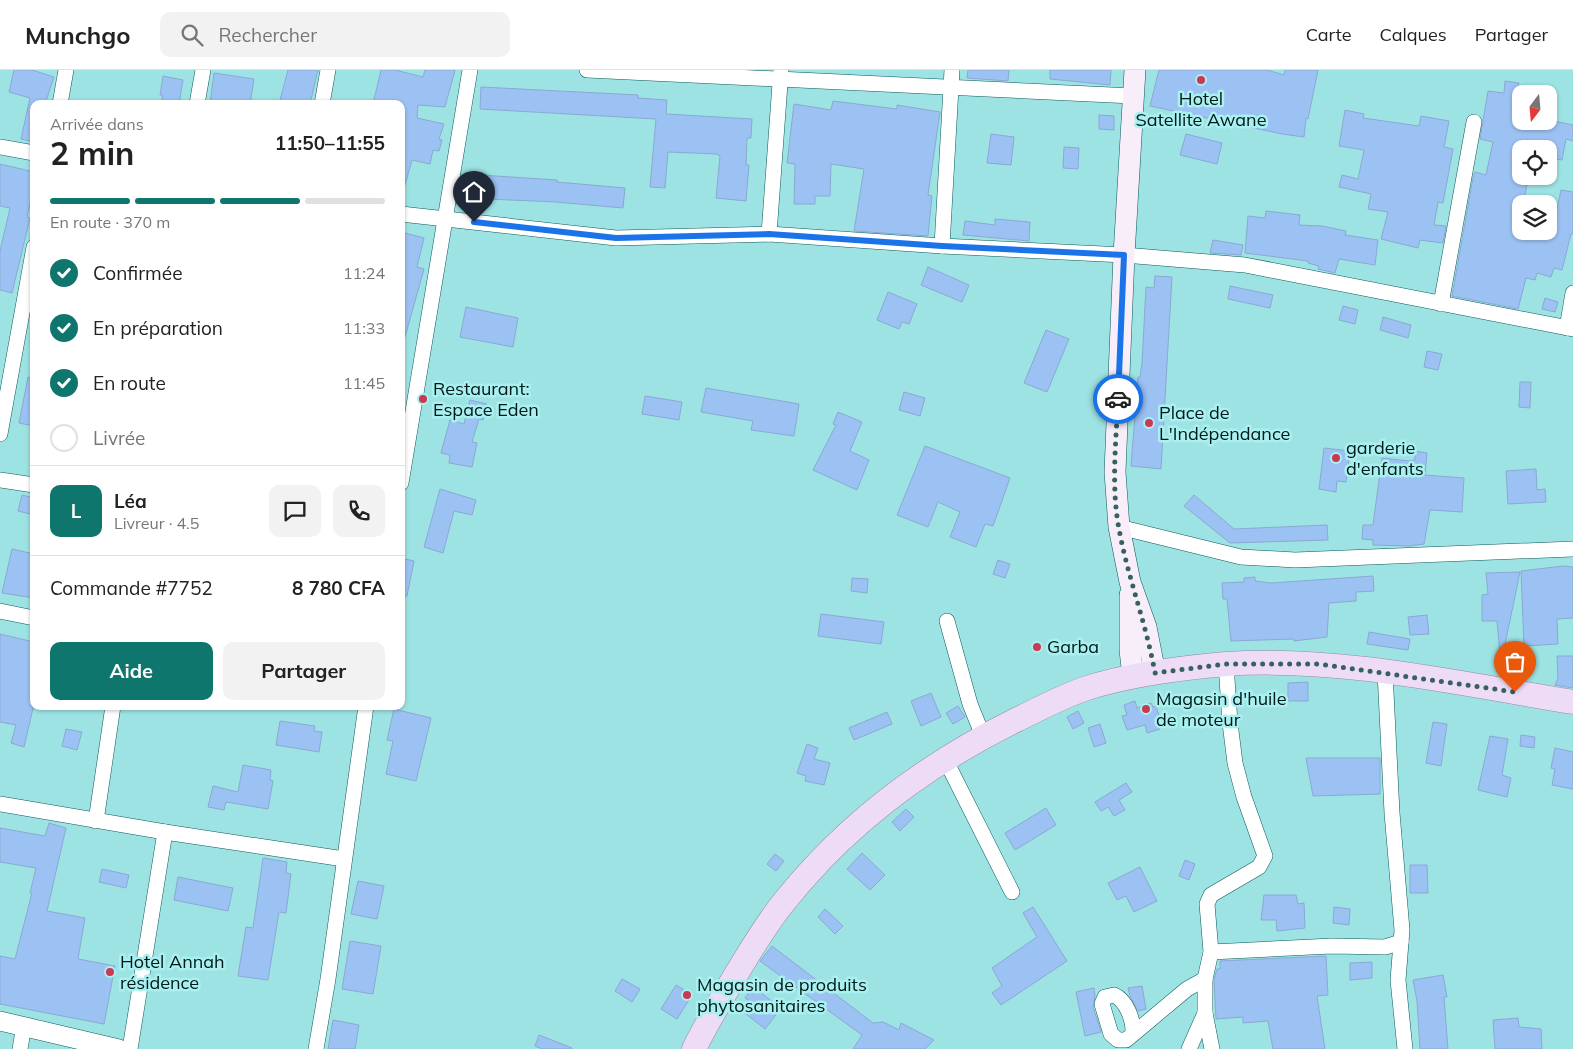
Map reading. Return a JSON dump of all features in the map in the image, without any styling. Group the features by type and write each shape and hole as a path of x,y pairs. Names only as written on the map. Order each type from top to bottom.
{"main road":[{"path":"1135,70 1124,255 1115,472 1119,527 1130,582 1129,633 1144,675"},
{"path":"694,1049 709,1020 782,904 816,865 888,798 945,759 983,736 1087,688 1144,675 1226,664 1319,664 1385,672 1573,702"}],"street":[{"path":"61,100 66,70"},
{"path":"198,100 203,70"},
{"path":"323,100 328,70"},
{"path":"405,459 470,70"},
{"path":"587,70 781,74 1133,96"},
{"path":"942,246 952,70"},
{"path":"769,234 781,74"},
{"path":"1441,304 1474,122"},
{"path":"0,147 30,152"},
{"path":"405,215 444,220 505,224 616,238 769,234 942,246 1124,255 1245,266 1570,328 1573,293"},
{"path":"0,434 30,269"},
{"path":"0,480 30,484"},
{"path":"1119,527 1241,557 1295,560 1573,549"},
{"path":"0,611 30,617"},
{"path":"948,621 970,704 983,736"},
{"path":"1212,1049 1205,1013 1205,978 1211,952 1206,911 1208,899 1217,891 1259,867 1265,856 1244,797 1235,763 1226,664"},
{"path":"1385,672 1392,813 1402,922 1398,980 1405,1049"},
{"path":"96,821 113,710"},
{"path":"316,1049 328,979 365,710"},
{"path":"945,759 1012,892"},
{"path":"0,804 96,821 344,859"},
{"path":"130,1049 165,832"},
{"path":"1211,952 1332,946 1385,947 1401,942"},
{"path":"1133,1034 1187,989 1205,978"},
{"path":"1189,1049 1205,1013"},
{"path":"0,1021 24,1025 119,1049"},
{"path":"20,1049 24,1025"}],"building":[{"path":"14,70 32,70 54,77 46,100 30,100 30,141 21,139 30,98 9,92"},
{"path":"288,70 318,70 311,100 280,100"},
{"path":"381,70 395,70 423,77 425,70 455,70 445,107 418,105 417,118 444,124 439,139 442,140 439,151 433,150 430,164 412,160 405,185 405,100 374,100"},
{"path":"968,70 1009,70 1008,81 967,78"},
{"path":"1050,70 1111,70 1110,85 1050,79"},
{"path":"1159,70 1267,70 1284,75 1285,70 1318,70 1308,119 1306,118 1304,137 1150,106"},
{"path":"214,73 254,79 251,100 211,100"},
{"path":"163,76 183,80 180,100 162,100 163,95 160,95"},
{"path":"1505,81 1519,83 1518,85 1512,85 1512,130 1558,130 1558,122 1573,125 1573,141 1566,139 1562,160 1557,159 1557,140 1512,140 1512,185 1527,185 1525,195 1512,195 1512,240 1557,240 1557,208 1561,190 1573,192 1573,234 1571,234 1562,270 1554,268 1551,277 1537,273 1535,280 1526,278 1518,309 1452,296 1473,178 1475,172 1486,175 1493,142 1480,139 1488,91 1504,93"},
{"path":"481,87 638,95 638,98 667,100 666,114 752,119 751,138 747,138 746,165 749,165 746,201 716,198 720,156 716,154 668,152 665,188 650,187 656,119 480,109"},
{"path":"833,101 897,109 897,105 940,112 928,195 932,196 928,236 854,231 864,169 831,164 830,196 815,196 815,204 794,204 795,164 787,163 794,104 831,110"},
{"path":"1345,110 1364,114 1363,118 1419,126 1421,116 1449,121 1444,147 1453,149 1443,203 1438,202 1434,225 1446,226 1443,243 1420,240 1418,248 1381,239 1388,212 1368,209 1371,194 1339,187 1342,175 1358,179 1364,150 1339,146"},
{"path":"1099,115 1114,116 1114,130 1099,129"},
{"path":"991,134 1014,137 1011,165 987,163"},
{"path":"1186,134 1222,143 1217,164 1180,155"},
{"path":"1064,147 1079,148 1078,169 1063,168"},
{"path":"0,164 30,171 30,205 27,217 30,218 12,293 0,290 0,251 10,208 0,206"},
{"path":"465,174 557,180 557,182 625,188 623,208 556,202 464,198"},
{"path":"1266,211 1300,215 1299,225 1322,226 1346,231 1345,235 1378,240 1375,265 1339,259 1335,273 1318,269 1319,266 1308,263 1308,261 1245,253 1248,216 1265,218"},
{"path":"995,219 1030,222 1029,241 963,235 965,221 995,225"},
{"path":"405,233 424,238 417,267 424,269 405,337"},
{"path":"1213,240 1243,245 1241,255 1210,253"},
{"path":"928,267 969,285 962,302 921,285"},
{"path":"1155,276 1172,277 1161,469 1131,466 1138,377 1140,377 1142,363 1146,287 1154,288"},
{"path":"1230,286 1273,295 1270,308 1228,299"},
{"path":"888,292 917,304 909,324 902,322 899,329 877,320"},
{"path":"1545,298 1558,302 1555,312 1542,309"},
{"path":"1343,306 1358,310 1355,324 1339,320"},
{"path":"466,307 518,318 513,347 460,337"},
{"path":"1383,317 1411,325 1408,338 1380,330"},
{"path":"1046,330 1069,339 1047,392 1024,383"},
{"path":"1427,351 1442,354 1438,370 1424,367"},
{"path":"28,377 30,377 30,425 19,423"},
{"path":"1520,382 1531,382 1530,408 1519,407"},
{"path":"706,388 799,404 794,436 751,430 753,421 701,412"},
{"path":"904,392 925,398 920,416 899,410"},
{"path":"645,396 682,402 679,420 642,414"},
{"path":"470,400 487,404 483,420 479,419 472,442 477,443 472,467 449,463 450,455 441,453 450,420 464,424"},
{"path":"838,412 862,422 850,451 869,460 857,490 813,470 836,425 833,424"},
{"path":"925,446 1010,478 993,526 985,524 976,547 950,537 960,512 938,502 928,527 897,515"},
{"path":"1324,448 1350,451 1346,482 1337,481 1336,492 1319,489"},
{"path":"1415,451 1427,453 1425,475 1464,478 1462,512 1430,510 1424,544 1409,546 1373,545 1373,540 1362,539 1363,525 1373,525 1382,458 1415,460"},
{"path":"1536,469 1537,490 1545,489 1546,502 1508,504 1506,471"},
{"path":"440,489 476,500 472,515 454,511 443,553 424,547"},
{"path":"22,495 30,497 30,514 18,511"},
{"path":"1194,495 1234,529 1327,525 1328,540 1230,543 1184,506"},
{"path":"12,549 30,553 30,597 2,593"},
{"path":"405,559 414,561 407,596 405,596"},
{"path":"998,560 1010,564 1005,578 993,574"},
{"path":"1563,566 1573,567 1573,618 1557,619 1558,644 1524,646 1521,571"},
{"path":"1520,572 1503,654 1500,654 1497,621 1482,621 1482,595 1488,594 1486,573"},
{"path":"1373,576 1374,591 1356,592 1356,601 1329,603 1327,637 1294,641 1294,639 1231,641 1227,599 1223,599 1222,583 1244,582 1244,578 1255,577 1255,581 1271,583"},
{"path":"852,578 868,579 867,593 851,591"},
{"path":"821,614 884,622 881,644 818,636"},
{"path":"1427,615 1429,634 1410,635 1408,617"},
{"path":"1369,632 1410,639 1408,650 1367,644"},
{"path":"0,634 30,641 30,710 33,710 24,747 11,743 16,725 0,722"},
{"path":"1557,656 1573,656 1573,688 1555,685 1558,678"},
{"path":"1308,682 1308,701 1288,701 1288,683"},
{"path":"931,693 941,717 921,726 911,701"},
{"path":"1135,701 1137,708 1151,703 1153,707 1156,706 1160,719 1158,720 1160,729 1147,733 1145,725 1127,730 1122,716 1127,715 1124,705"},
{"path":"958,706 965,717 953,724 946,713"},
{"path":"394,710 431,718 416,781 386,774 393,741 387,740"},
{"path":"1078,711 1084,723 1073,729 1067,717"},
{"path":"887,712 892,724 854,740 849,728"},
{"path":"280,721 315,726 314,731 322,732 319,752 276,745"},
{"path":"1433,722 1447,724 1441,766 1426,763"},
{"path":"1100,724 1106,743 1094,747 1088,728"},
{"path":"66,729 82,732 77,750 62,746"},
{"path":"1521,735 1535,737 1534,748 1520,746"},
{"path":"1490,736 1508,739 1502,775 1511,778 1507,797 1478,790"},
{"path":"807,744 818,748 814,759 830,763 824,785 805,781 806,776 797,773"},
{"path":"1555,748 1573,752 1573,789 1552,785 1555,769 1551,768"},
{"path":"1306,758 1380,758 1380,794 1313,796"},
{"path":"243,765 271,770 270,780 273,781 268,809 226,802 224,810 208,807 213,786 238,792"},
{"path":"1126,783 1132,792 1119,800 1125,810 1114,816 1108,807 1101,811 1095,802"},
{"path":"1046,808 1056,825 1015,850 1005,833"},
{"path":"906,809 914,817 900,831 892,822"},
{"path":"49,823 66,828 47,911 85,918 78,959 115,966 104,1024 0,1004 0,956 15,959 32,893 30,893 36,868 0,862 0,828 45,836"},
{"path":"862,853 885,875 870,890 847,869"},
{"path":"775,854 784,861 776,871 767,864"},
{"path":"263,858 287,862 286,873 291,874 286,913 279,912 268,980 238,976 246,927 253,928"},
{"path":"1185,860 1195,864 1189,880 1179,876"},
{"path":"1410,865 1427,865 1428,893 1410,893"},
{"path":"1140,867 1157,901 1134,912 1126,896 1117,900 1108,883"},
{"path":"102,869 129,875 126,888 99,882"},
{"path":"178,877 233,888 228,911 174,900"},
{"path":"358,881 384,886 377,919 351,914"},
{"path":"1264,895 1296,895 1298,904 1304,903 1305,928 1277,931 1276,920 1261,920"},
{"path":"1033,907 1067,961 1001,1005 992,993 1002,986 992,968 1037,937 1023,913"},
{"path":"1334,907 1350,909 1349,925 1333,923"},
{"path":"825,909 843,926 835,934 818,917"},
{"path":"350,941 381,946 373,994 342,989"},
{"path":"772,946 873,1023 883,1022 899,1030 901,1023 934,1040 925,1049 853,1049 862,1035 760,961"},
{"path":"1326,956 1328,995 1317,996 1325,1049 1273,1049 1268,1021 1243,1023 1243,1017 1216,1019 1214,980 1217,969 1220,969 1220,961"},
{"path":"1372,962 1372,978 1350,980 1350,963"},
{"path":"1443,975 1447,997 1444,997 1448,1049 1420,1049 1417,1001 1413,980"},
{"path":"622,979 640,989 632,1002 615,991"},
{"path":"676,985 692,995 677,1019 661,1009"},
{"path":"1142,986 1146,1009 1138,1011 1128,988"},
{"path":"753,987 781,1008 765,1029 741,1010 748,1000 745,998"},
{"path":"1094,988 1093,1007 1101,1032 1085,1036 1076,992"},
{"path":"1518,1018 1519,1027 1541,1029 1542,1049 1495,1049 1493,1020"},
{"path":"333,1020 359,1025 355,1049 328,1049"},
{"path":"539,1035 572,1049 542,1049 535,1046"}],"way so far":[{"path":"1118,399 1115,472 1119,527 1130,582 1146,627 1155,673 1226,664 1319,664 1515,692"}],"place":[{"name":"Hotel Satellite Awane","path":"1201,80"},
{"name":"Restaurant: Espace Eden","path":"423,399"},
{"name":"Place de L'Indépendance","path":"1149,423"},
{"name":"garderie d'enfants","path":"1336,458"},
{"name":"Garba","path":"1037,647"},
{"name":"Magasin d'huile de moteur","path":"1146,709"},
{"name":"Hotel Annah résidence","path":"110,972"},
{"name":"Magasin de produits phytosanitaires","path":"687,995"}],"route":[{"path":"474,222 616,238 769,234 942,246 1124,255 1118,399"}]}
